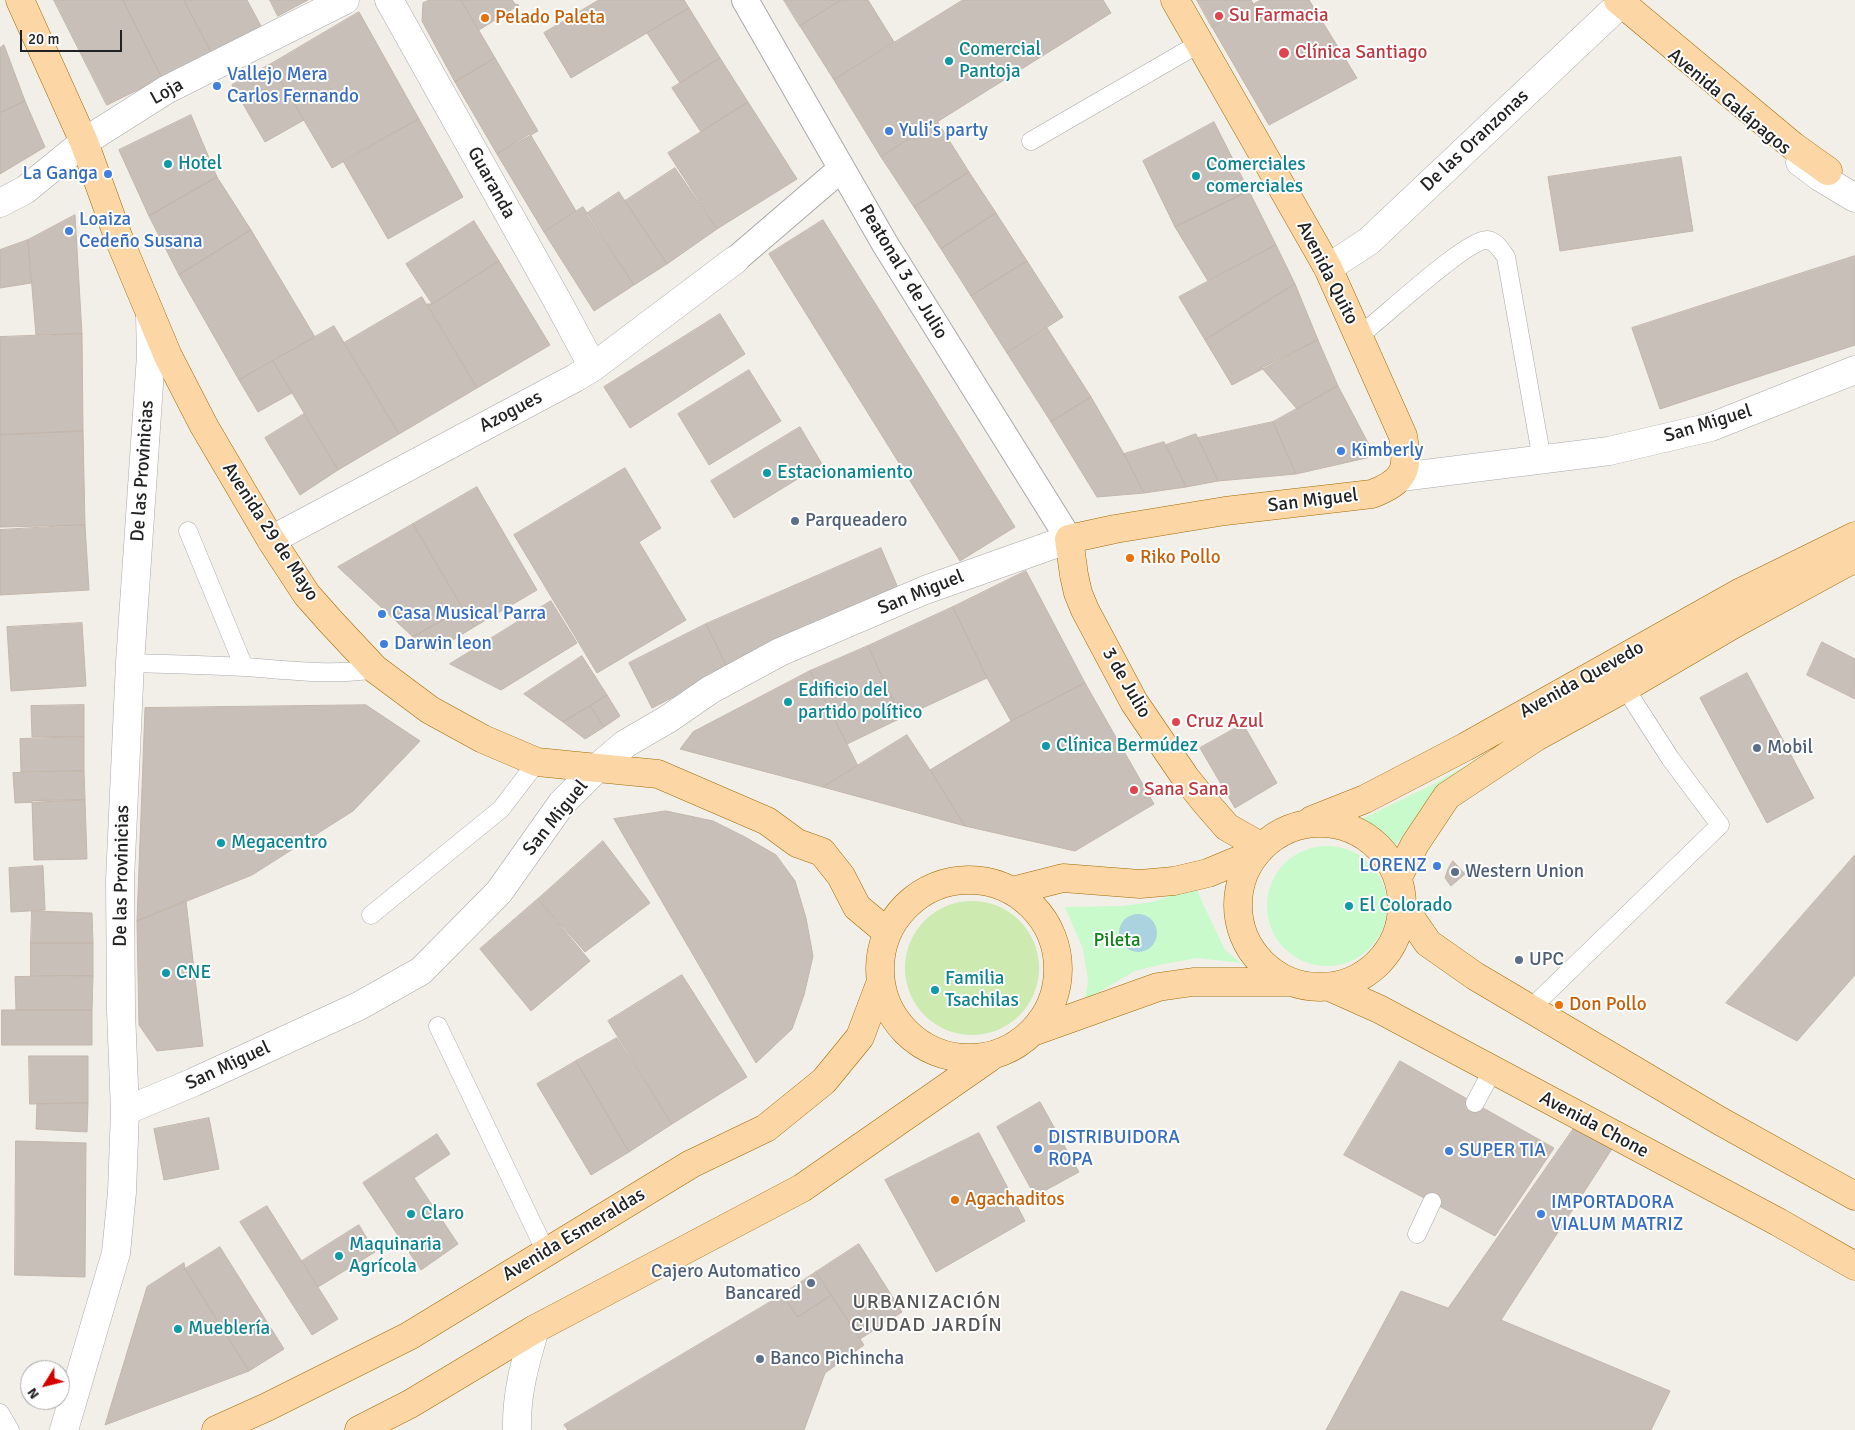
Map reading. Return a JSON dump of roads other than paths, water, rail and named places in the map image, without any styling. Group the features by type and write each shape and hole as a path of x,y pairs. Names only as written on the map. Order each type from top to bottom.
{"main road":[{"name":"Avenida 29 de Mayo","path":"20,0 84,142 119,239 168,356 204,426 271,540 307,595 376,669 430,710 483,739 537,762 658,774 767,822 797,843 822,852 841,876 857,907 887,932"},
{"name":"Avenida Quito","path":"1175,0 1328,268 1403,436 1406,466 1401,477"},
{"path":"1618,2 1794,146 1828,171"},
{"name":"San Miguel","path":"1069,539 1115,529 1225,511 1372,494 1387,488 1401,477"},
{"name":"Avenida Quevedo","path":"1309,823 1312,820 1365,799 1465,747 1741,592 1855,536"},
{"name":"3 de Julio","path":"1069,539 1076,584 1085,610 1134,702 1184,777 1227,827 1259,850"},
{"name":"Avenida Quevedo","path":"1398,877 1415,844 1447,796 1536,737 1625,688 1734,624 1855,558"},
{"path":"1012,891 1063,878 1140,884 1174,881 1208,873 1259,850 1292,827 1309,823 1337,824 1362,835 1384,853 1398,877 1402,905 1399,929 1390,950 1374,968 1354,981 1332,988 1310,988 1288,982 1192,982 1158,987 1035,1031"},
{"path":"1259,850 1243,875 1237,899 1240,925 1249,949 1266,968 1288,982"},
{"path":"359,1430 410,1404 535,1329 802,1188 989,1058 1014,1048 1035,1031 1052,1004 1059,972 1054,940 1037,912 1012,891 984,881 954,880 927,890 903,908 887,932 879,957 880,984 893,1018 919,1044 952,1058 989,1058"},
{"path":"1402,905 1428,943 1475,976 1720,1121 1855,1196"},
{"name":"Avenida Esmeraldas","path":"216,1430 267,1407 409,1336 691,1164 766,1128 792,1108 804,1095 824,1081 860,1037 880,984"},
{"name":"Avenida Chone","path":"1332,988 1379,1009 1492,1071 1769,1217 1855,1266"}],"street":[{"name":"Loja","path":"0,203 25,190 84,142 166,90 345,0"},
{"name":"Guaranda","path":"389,0 593,367"},
{"name":"Peatonal 3 de Julio","path":"745,0 840,169 1069,539"},
{"name":"Avenida Galápagos","path":"1618,2 1733,88 1800,143 1855,176"},
{"name":"Avenida Galápagos","path":"1618,2 1704,80 1804,165 1820,178 1855,198"},
{"name":"De las Oranzonas","path":"1328,268 1369,241 1618,2"},
{"path":"735,260 840,169"},
{"name":"Azogues","path":"271,540 575,378 593,367 735,260"},
{"name":"De las Provinicias","path":"64,1430 116,1254 122,1192 125,1111 121,1011 120,880 130,662 151,355 150,314"},
{"name":"San Miguel","path":"1401,477 1609,451 1711,427 1855,370"},
{"name":"San Miguel","path":"125,1111 194,1082 359,1006 421,971 499,892 562,803 597,768 624,744 668,719 710,690 780,652 925,590 1069,539"},
{"path":"516,1430 516,1406 524,1366 535,1329"}],"lane":[{"path":"1031,141 1200,43"},
{"path":"1359,336 1446,263 1478,241 1488,240 1499,246 1506,257 1542,460"},
{"path":"188,531 244,667"},
{"path":"130,662 244,667 314,673 358,672 376,669"},
{"path":"1530,1009 1720,825 1670,758 1625,688"},
{"path":"371,915 501,809 537,762"},
{"path":"438,1026 546,1252"},
{"path":"1474,1103 1492,1071"},
{"path":"1417,1234 1432,1202"},
{"path":"0,1413 10,1430"}],"water":[{"path":"1138,914 1145,915 1151,920 1156,926 1156,940 1151,946 1145,951 1138,952 1131,951 1125,946 1120,940 1119,933 1120,926 1125,920 1131,915"}],"place":[{"name":"Su Farmacia","path":"1219,16"},
{"name":"Pelado Paleta","path":"485,18"},
{"name":"Clínica Santiago","path":"1284,53"},
{"name":"Comercial Pantoja","path":"949,61"},
{"name":"Vallejo Mera Carlos Fernando","path":"217,86"},
{"name":"Yuli's party","path":"889,131"},
{"name":"Hotel","path":"168,164"},
{"name":"La Ganga","path":"108,174"},
{"name":"Comerciales comerciales","path":"1196,176"},
{"name":"Loaiza Cedeño Susana","path":"69,231"},
{"name":"Kimberly","path":"1341,451"},
{"name":"Estacionamiento","path":"767,473"},
{"name":"Parqueadero","path":"795,521"},
{"name":"Riko Pollo","path":"1130,558"},
{"name":"Casa Musical Parra","path":"382,614"},
{"name":"Darwin leon","path":"384,644"},
{"name":"Edificio del partido político","path":"788,702"},
{"name":"Cruz Azul","path":"1176,722"},
{"name":"Clínica Bermúdez","path":"1046,746"},
{"name":"Mobil","path":"1757,748"},
{"name":"Sana Sana","path":"1134,790"},
{"name":"Megacentro","path":"221,843"},
{"name":"LORENZ","path":"1437,866"},
{"name":"Western Union","path":"1455,872"},
{"name":"El Colorado","path":"1349,906"},
{"name":"UPC","path":"1519,960"},
{"name":"CNE","path":"166,973"},
{"name":"Familia Tsachilas","path":"935,990"},
{"name":"Don Pollo","path":"1559,1005"},
{"name":"DISTRIBUIDORA ROPA","path":"1038,1149"},
{"name":"SUPER TIA","path":"1449,1151"},
{"name":"Agachaditos","path":"955,1200"},
{"name":"Claro","path":"411,1214"},
{"name":"IMPORTADORA VIALUM MATRIZ","path":"1541,1214"},
{"name":"Maquinaria Agrícola","path":"339,1256"},
{"name":"Cajero Automatico Bancared","path":"811,1283"},
{"name":"Mueblería","path":"178,1329"},
{"name":"Banco Pichincha","path":"760,1359"}],"district":[{"name":"URBANIZACIÓN CIUDAD JARDÍN","path":"927,1314"}],"park label":[{"name":"Pileta","path":"1117,941"}]}
